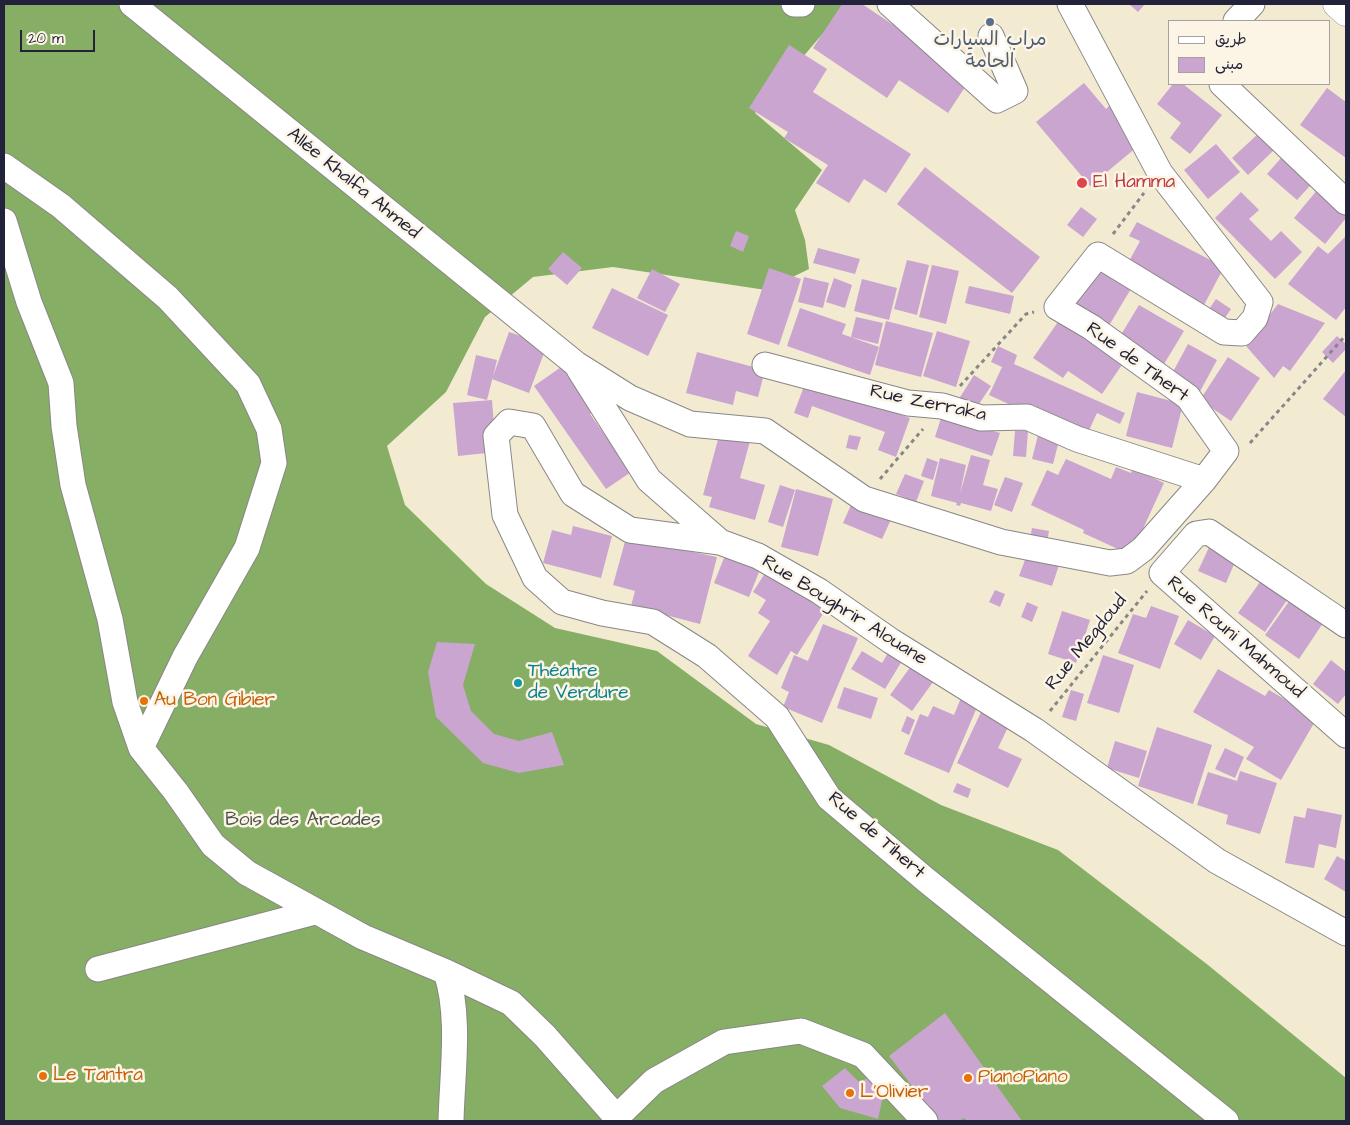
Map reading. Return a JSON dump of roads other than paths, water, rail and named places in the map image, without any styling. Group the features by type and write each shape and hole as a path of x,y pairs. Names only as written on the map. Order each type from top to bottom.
{"main road":[{"path":"1337,4 1346,12"}],"street":[{"name":"Allée Khalfa Ahmed","path":"132,4 287,132 576,364"},
{"path":"794,4 802,4"},
{"path":"890,4 997,100 1015,91 991,36"},
{"name":"Rue de Tihert","path":"1070,4 1160,173 1260,302 1255,318 1242,333 1224,332 1098,255 1057,306 1091,327 1188,397 1226,452 1204,480"},
{"path":"1237,20 1252,4"},
{"path":"1223,85 1346,202"},
{"path":"4,166 61,206 168,298 248,384 269,429 274,463 246,548 185,657 141,748"},
{"path":"4,221 29,302 61,383 64,426 73,485 110,620 125,702 141,748 176,792 213,845 247,873 315,912 363,937 446,972 511,1003 545,1036 617,1120 654,1081 724,1042 801,1031 863,1055 925,1121"},
{"path":"576,364 630,398 690,424 765,431 864,499 1001,542 1110,563 1127,561 1143,549 1204,480"},
{"name":"Rue Boughrir Alouane","path":"576,364 649,480 720,542 758,556 819,591 891,641 1034,730 1217,861 1346,933"},
{"name":"Rue Zerraka","path":"765,365 908,403 942,406 981,418 1026,417 1077,438 1204,480"},
{"name":"Rue de Tihert","path":"720,542 630,530 573,494 533,426 510,422 496,436 505,515 535,578 562,602 602,613 653,622 707,656 777,717 829,798 926,880 1226,1121"},
{"name":"Rue Rouni Mahmoud","path":"1346,625 1209,532 1196,534 1162,574 1346,735"},
{"path":"98,968 315,912"},
{"path":"446,972 452,989 453,1014 451,1121"}],"place":[{"name":"مراب السيارات الحامة","path":"990,22"},
{"name":"El Hamma","path":"1082,183"},
{"name":"Théatre de Verdure","path":"518,683"},
{"name":"Au Bon Gibier","path":"144,701"},
{"name":"Le Tantra","path":"43,1076"},
{"name":"PianoPiano","path":"968,1078"},
{"name":"L'Olivier","path":"850,1093"}],"park label":[{"name":"Bois des Arcades","path":"303,821"}]}
